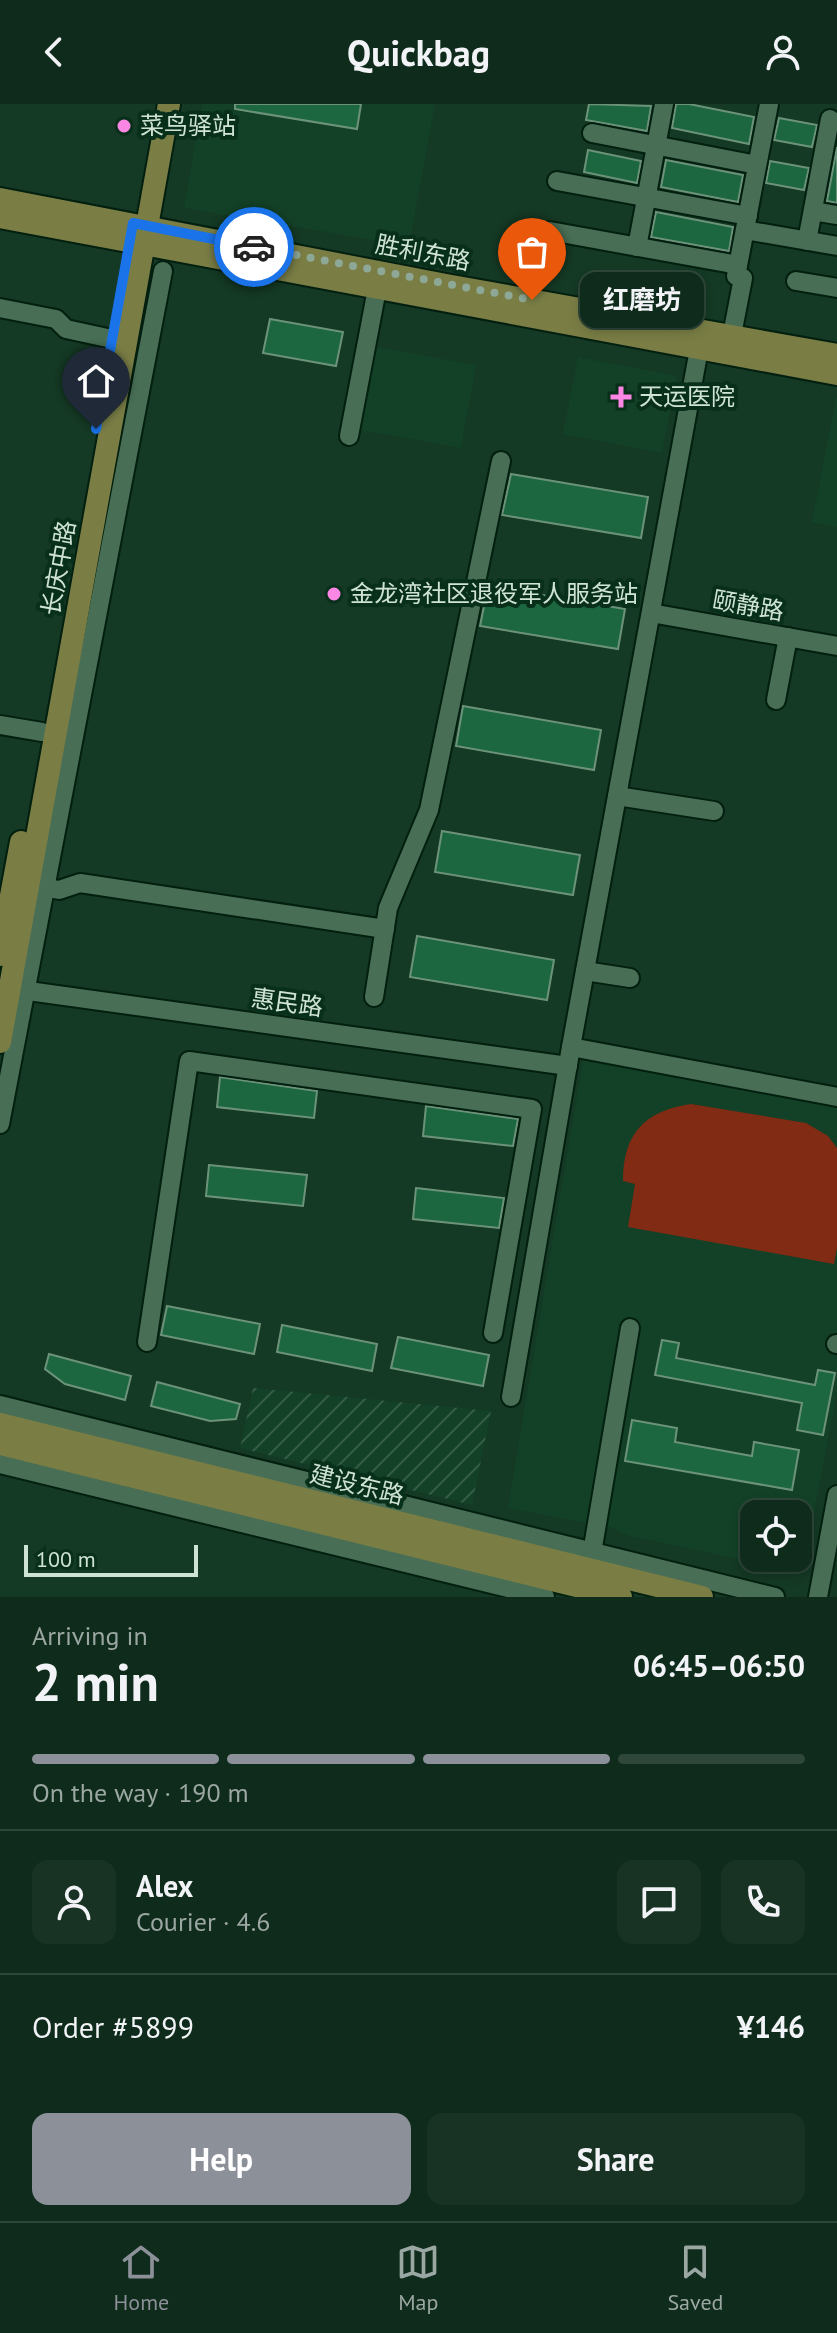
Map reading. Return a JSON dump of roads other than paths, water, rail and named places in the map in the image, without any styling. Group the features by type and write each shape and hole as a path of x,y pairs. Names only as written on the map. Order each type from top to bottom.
{"main road":[{"name":"长庆中路","path":"0,1042 9,993 37,886 138,234 154,104"},
{"name":"长庆中路","path":"0,955 37,886 42,732 112,339 169,104"},
{"name":"胜利东路","path":"0,199 377,289 837,374"},
{"name":"胜利东路","path":"0,217 138,234 837,355"},
{"name":"建设东路","path":"0,1424 702,1597"},
{"name":"建设东路","path":"0,1444 621,1597"}],"street":[{"path":"637,247 664,104"},
{"path":"732,335 743,278 736,276 769,104"},
{"path":"807,241 813,211 828,180 830,119"},
{"path":"592,133 757,165"},
{"path":"557,181 646,198 807,241 837,246"},
{"path":"813,211 837,215"},
{"path":"550,231 738,265"},
{"path":"163,271 37,886 80,883 385,929"},
{"path":"796,281 837,288"},
{"path":"349,436 377,289"},
{"path":"0,308 56,319 66,329 112,339"},
{"path":"511,1397 569,1057 699,349"},
{"path":"374,997 388,908 429,810 501,461"},
{"name":"颐静路","path":"651,613 837,646"},
{"path":"776,700 788,637"},
{"path":"0,725 42,732"},
{"path":"617,796 714,811"},
{"path":"585,971 630,978"},
{"path":"0,1124 9,993"},
{"name":"惠民路","path":"9,993 569,1057 837,1097"},
{"path":"147,1342 189,1061 532,1109 493,1333"},
{"path":"592,1553 630,1328"},
{"path":"0,1405 775,1597"},
{"path":"0,1464 545,1597"},
{"path":"818,1597 837,1495"}],"place":[{"name":"菜鸟驿站","path":"124,126"},
{"name":"红磨坊","path":"532,300"},
{"name":"天运医院","path":"621,397"},
{"name":"金龙湾社区退役军人服务站","path":"334,594"}]}
